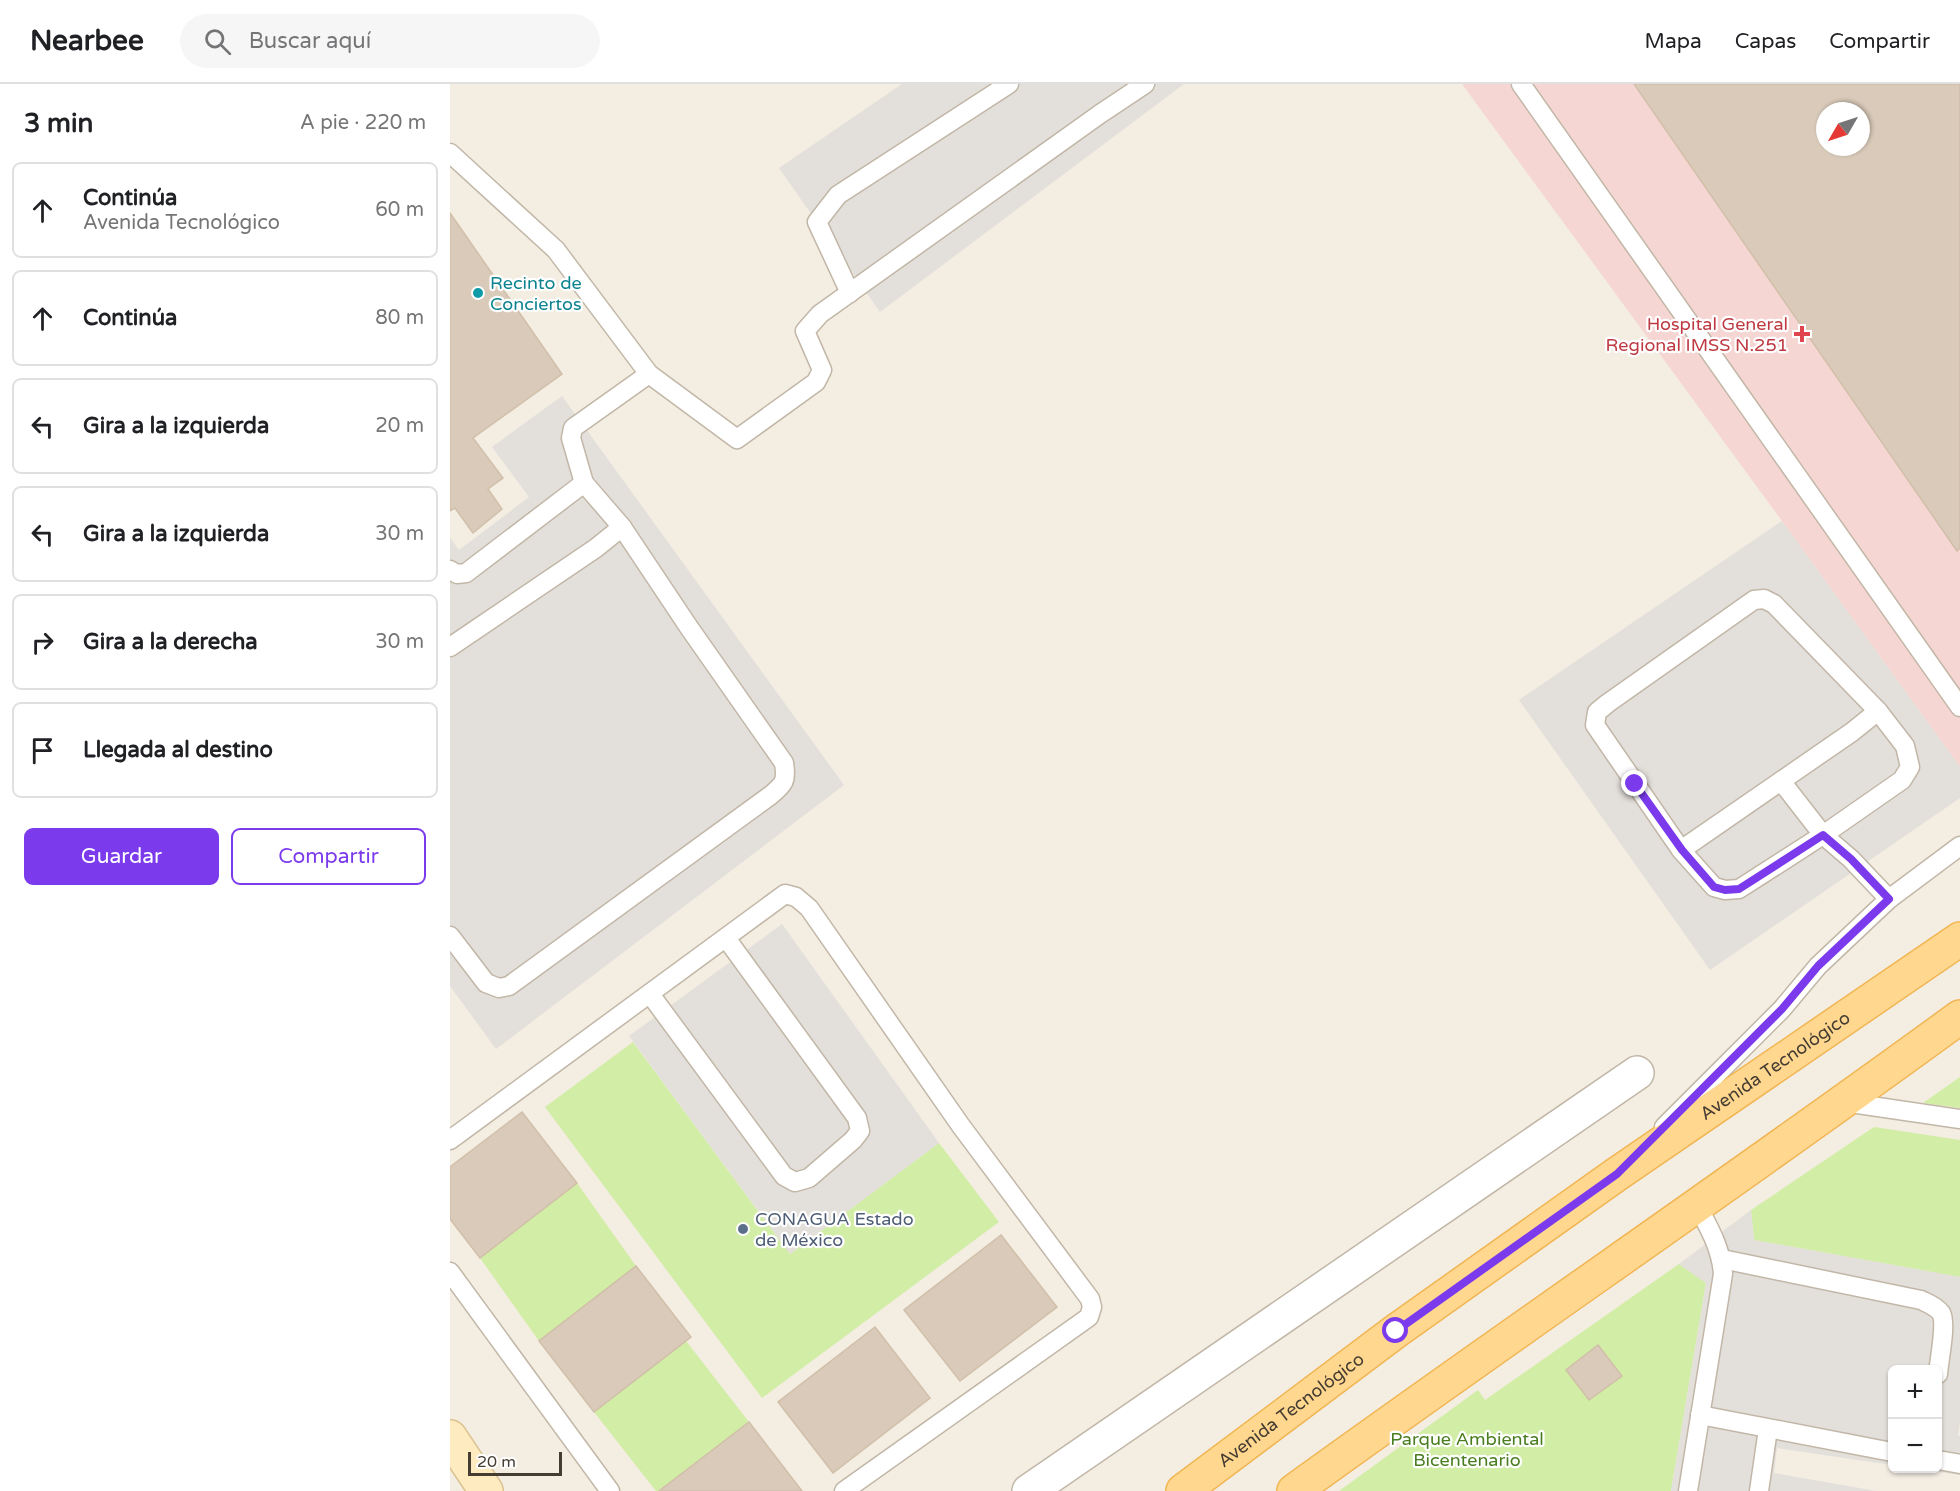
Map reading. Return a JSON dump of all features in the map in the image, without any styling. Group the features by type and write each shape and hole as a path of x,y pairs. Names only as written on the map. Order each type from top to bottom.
{"main road":[{"name":"Avenida Tecnológico","path":"1183,1491 1396,1331 1617,1174 1960,939"},
{"path":"1294,1491 1442,1384 1844,1102 1960,1017"},
{"path":"450,1437 486,1491"}],"street":[{"path":"1029,1491 1637,1073"}],"lane":[{"path":"850,293 817,222 838,195 1009,84"},
{"path":"450,153 556,250 649,374 737,439 816,382 822,370 805,331 820,314 1145,84"},
{"path":"1521,84 1960,706"},
{"path":"450,936 486,983 499,988 509,986 783,786 786,775 784,763 622,527 584,483 571,438 573,428 649,374"},
{"path":"450,570 457,574 466,573 584,483"},
{"path":"450,647 596,548 622,527"},
{"path":"1764,599 1774,604 1878,711 1905,746 1910,767 1902,780 1823,835 1739,889 1725,890 1714,887 1682,850 1595,725 1597,712 1617,696 1754,600 1764,599"},
{"path":"1682,850 1852,732 1878,711"},
{"path":"1781,781 1823,835 1851,859 1889,899"},
{"path":"1617,1174 1782,1009 1818,966 1889,899 1960,846"},
{"path":"450,1140 785,894 796,897 809,908 962,1126 1090,1299 1092,1307 1089,1317 844,1491"},
{"path":"650,994 784,1176 795,1182 809,1178 853,1140 860,1131 857,1118 726,938"},
{"path":"1844,1102 1960,1119"},
{"path":"1688,1491 1723,1274 1722,1258 1718,1247 1697,1205"},
{"path":"1722,1258 1921,1300 1934,1306 1944,1321 1939,1365"},
{"path":"450,1272 610,1491"},
{"path":"1700,1415 1888,1451"},
{"path":"1759,1491 1768,1429"},
{"path":"1942,1461 1960,1464"}],"shaded area":[{"path":"902,84 1184,84 880,312 779,168"},
{"name":"Hospital General Regional IMSS N.251","path":"1462,84 1960,84 1960,767 1782,521"},
{"path":"562,396 844,785 496,1049 450,986 450,538 459,550 529,497 492,447"},
{"path":"1782,521 1960,767 1960,798 1710,970 1519,700"},
{"path":"782,924 939,1143 790,1254 629,1036"},
{"path":"1751,1210 1754,1240 1960,1277 1960,1422 1958,1435 1960,1436 1960,1475 1942,1472 1942,1365 1888,1365 1888,1464 1777,1448 1774,1473 1876,1491 1671,1491 1706,1283 1679,1264"}],"green space":[{"path":"633,1042 790,1254 939,1143 999,1222 762,1398 545,1107"},
{"path":"1960,1077 1960,1108 1923,1103"},
{"path":"1874,1127 1960,1140 1960,1277 1754,1240 1751,1210"},
{"path":"577,1183 636,1266 539,1341 480,1258"},
{"name":"Parque Ambiental Bicentenario","path":"1679,1264 1706,1283 1671,1491 1339,1491 1478,1390 1485,1400"},
{"path":"686,1341 749,1422 656,1491 594,1412"}],"building":[{"name":"Hospital General Regional IMSS N.251","path":"1634,84 1960,84 1960,548 1957,551"},
{"name":"Recinto de Conciertos","path":"450,213 562,374 473,438 503,478 488,489 502,509 473,533 455,508 450,511"},
{"path":"522,1112 577,1183 480,1258 450,1219 450,1167"},
{"path":"1001,1235 1057,1307 960,1381 904,1310"},
{"path":"636,1266 691,1337 594,1412 539,1341"},
{"path":"875,1327 930,1398 833,1473 778,1402"},
{"path":"1598,1345 1622,1376 1589,1400 1566,1370"},
{"path":"749,1422 802,1491 659,1491"}],"place":[{"name":"Recinto de Conciertos","path":"478,293"},
{"name":"Hospital General Regional IMSS N.251","path":"1802,334"},
{"name":"CONAGUA Estado de México","path":"743,1229"}],"route":[{"path":"1396,1331 1617,1174 1782,1009 1818,966 1889,899 1851,859 1823,835 1739,889 1725,890 1714,887 1682,850 1635,784"}]}
